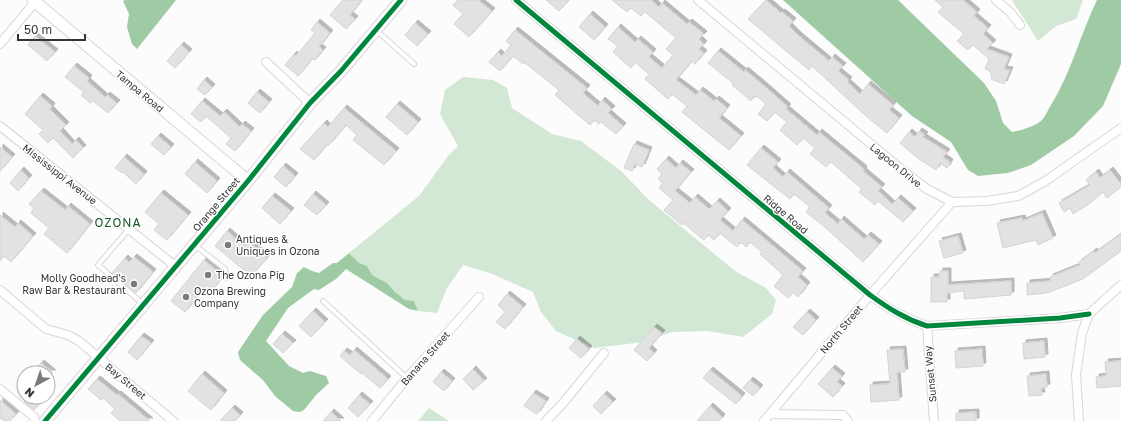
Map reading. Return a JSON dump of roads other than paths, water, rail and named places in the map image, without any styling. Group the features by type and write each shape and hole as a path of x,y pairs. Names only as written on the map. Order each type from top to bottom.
{"street":[{"name":"Orange Street","path":"45,421 248,181 310,103 343,69 401,0"},
{"name":"Ridge Road","path":"516,0 870,295 898,314 927,326 1060,318 1089,314"},
{"name":"Lagoon Drive","path":"698,0 901,170 927,189 952,202 987,201 1018,196 1044,182 1121,128"},
{"path":"996,0 1010,12 1020,25"},
{"path":"0,44 34,1"},
{"name":"Tampa Road","path":"34,1 248,181"},
{"path":"266,62 310,103"},
{"name":"Mississippi Avenue","path":"0,126 175,266"},
{"name":"North Street","path":"764,421 870,295 952,202"},
{"path":"1079,421 1076,375 1082,333 1089,314 1121,285"},
{"name":"Bay Street","path":"0,290 46,328 68,335 79,341 173,421"},
{"name":"Banana Street","path":"372,421 407,378 478,297"},
{"name":"Sunset Way","path":"927,326 934,421"},
{"path":"546,421 564,402 604,353"},
{"path":"0,388 34,417 35,421"},
{"path":"770,414 842,415 848,421"}],"lane":[{"path":"376,30 414,64"},
{"path":"130,229 98,266 143,304"},
{"path":"194,244 225,269 226,278"},
{"path":"323,301 407,378"}],"place":[{"name":"Antiques & Uniques in Ozona","path":"228,245"},
{"name":"The Ozona Pig","path":"208,275"},
{"name":"Molly Goodhead's Raw Bar & Restaurant","path":"134,284"},
{"name":"Ozona Brewing Company","path":"186,297"}],"district":[{"name":"OZONA","path":"118,223"}]}
